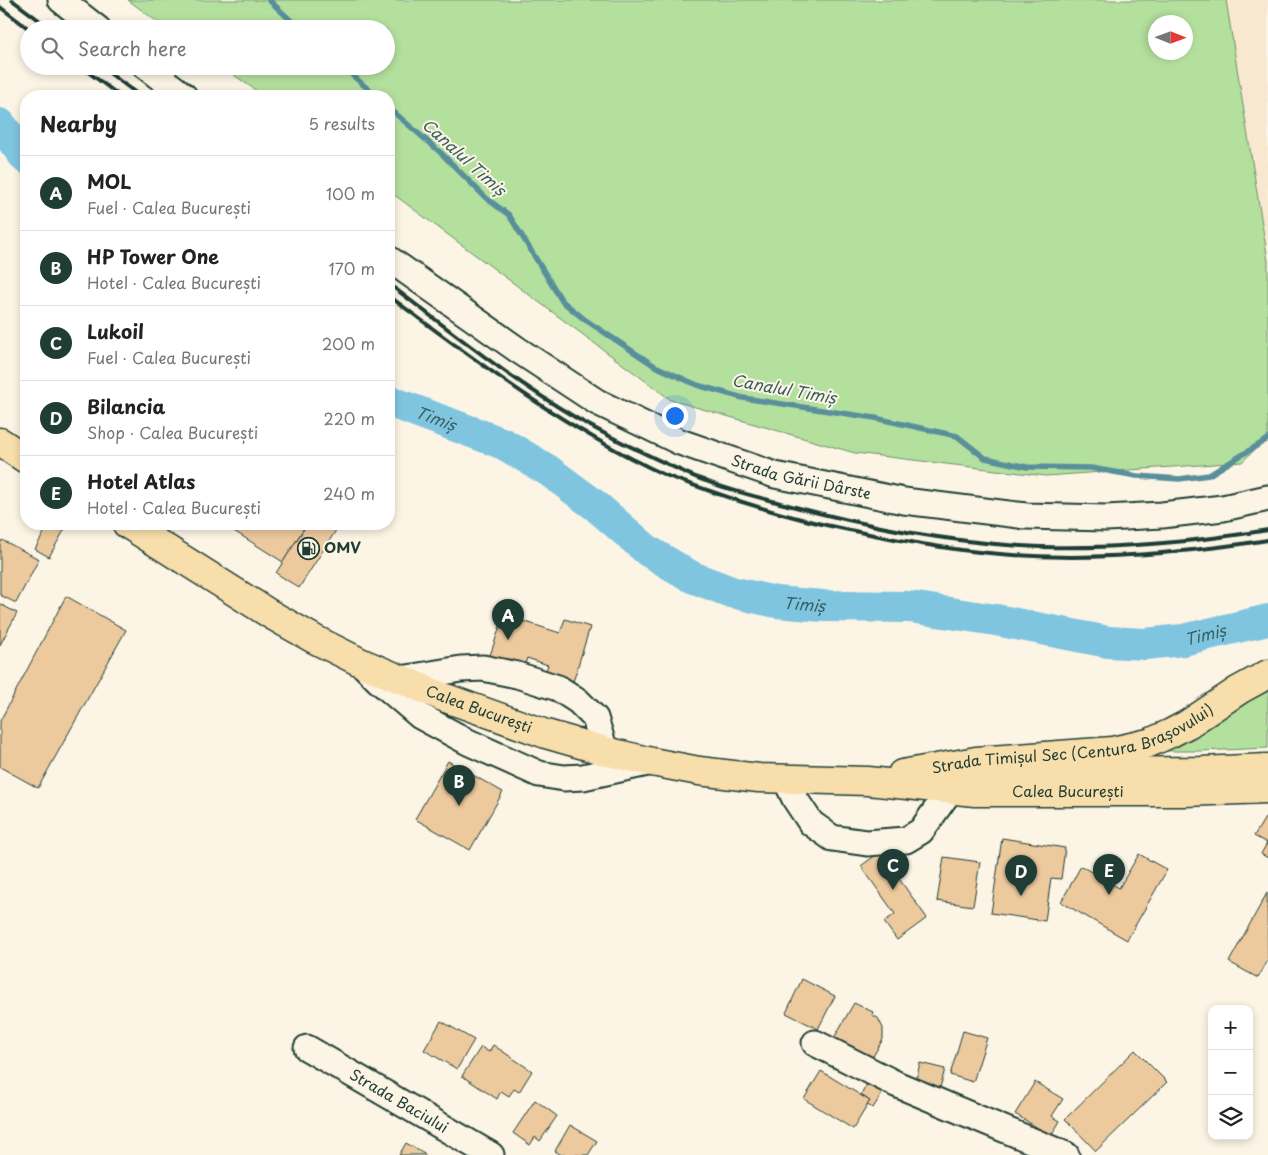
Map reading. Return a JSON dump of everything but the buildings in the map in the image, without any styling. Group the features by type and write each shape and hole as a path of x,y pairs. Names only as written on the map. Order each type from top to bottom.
{"main road":[{"path":"0,442 20,455"},
{"name":"Calea București","path":"137,530 270,614 362,663 481,711 605,751 652,762 699,771 786,780 868,780 1082,772 1201,771 1268,768"},
{"name":"Strada Timișul Sec (Centura Brașovului)","path":"868,780 976,761 1112,751 1149,743 1188,724 1239,690 1268,674"},
{"name":"Calea București","path":"868,780 975,792 1184,792 1268,789"}],"street":[{"path":"76,4 90,20"},
{"path":"157,75 176,90"},
{"name":"Strada Gării Dârste","path":"395,263 502,339 597,402 680,442 775,475 904,501 1026,516 1106,518 1162,515 1223,508 1268,498"},
{"path":"362,663 378,680 420,716 468,742 539,774 564,778 583,777 652,762"},
{"path":"400,679 461,669 482,668 517,675 558,688 578,701 594,718 605,751"},
{"path":"786,780 795,799 811,823 832,838 867,843 906,840 921,831 951,789"},
{"path":"815,1043 896,1084 1067,1155"},
{"name":"Strada Baciului","path":"307,1048 491,1155"}],"shaded area":[{"path":"1226,0 1268,0 1268,261"}],"green space":[{"path":"128,0 1226,0 1268,261 1268,437 1242,462 1046,476 855,453 671,400 395,195 395,90 255,90 234,75 395,75 395,20 155,20"},
{"path":"1268,684 1268,748 1149,751"}],"waterway":[{"name":"Canalul Timiș","path":"269,0 290,20"},
{"name":"Canalul Timiș","path":"352,75 369,90"},
{"name":"Canalul Timiș","path":"395,113 441,153 486,198 509,215 562,301 584,319 655,366 697,385 743,398 875,418 957,436 985,458 1027,467 1091,468 1137,476 1179,479 1209,475 1268,439"},
{"name":"Timiș","path":"0,124 20,150"},
{"name":"Timiș","path":"395,403 504,444 549,471 596,506 648,551 692,577 731,592 776,602 823,606 910,607 996,620 1108,642 1145,644 1183,640 1268,620"}],"railway":[{"path":"12,0 39,20"},
{"path":"0,7 20,22"},
{"path":"92,75 112,90"},
{"path":"112,75 132,90"},
{"path":"395,289 505,372 578,419 622,443 691,475 745,494 815,512 911,533 1009,545 1041,547 1126,546 1213,538 1268,530"},
{"path":"395,300 488,369 556,415 626,456 668,476 777,513 831,526 919,543 1023,556 1093,557 1164,553 1268,540"}],"place":[{"name":"OMV","path":"308,548"},
{"name":"MOL","path":"508,640"},
{"name":"HP Tower One","path":"459,806"},
{"name":"Lukoil","path":"893,890"},
{"name":"Hotel Atlas","path":"1109,895"},
{"name":"Bilancia","path":"1021,896"}]}
